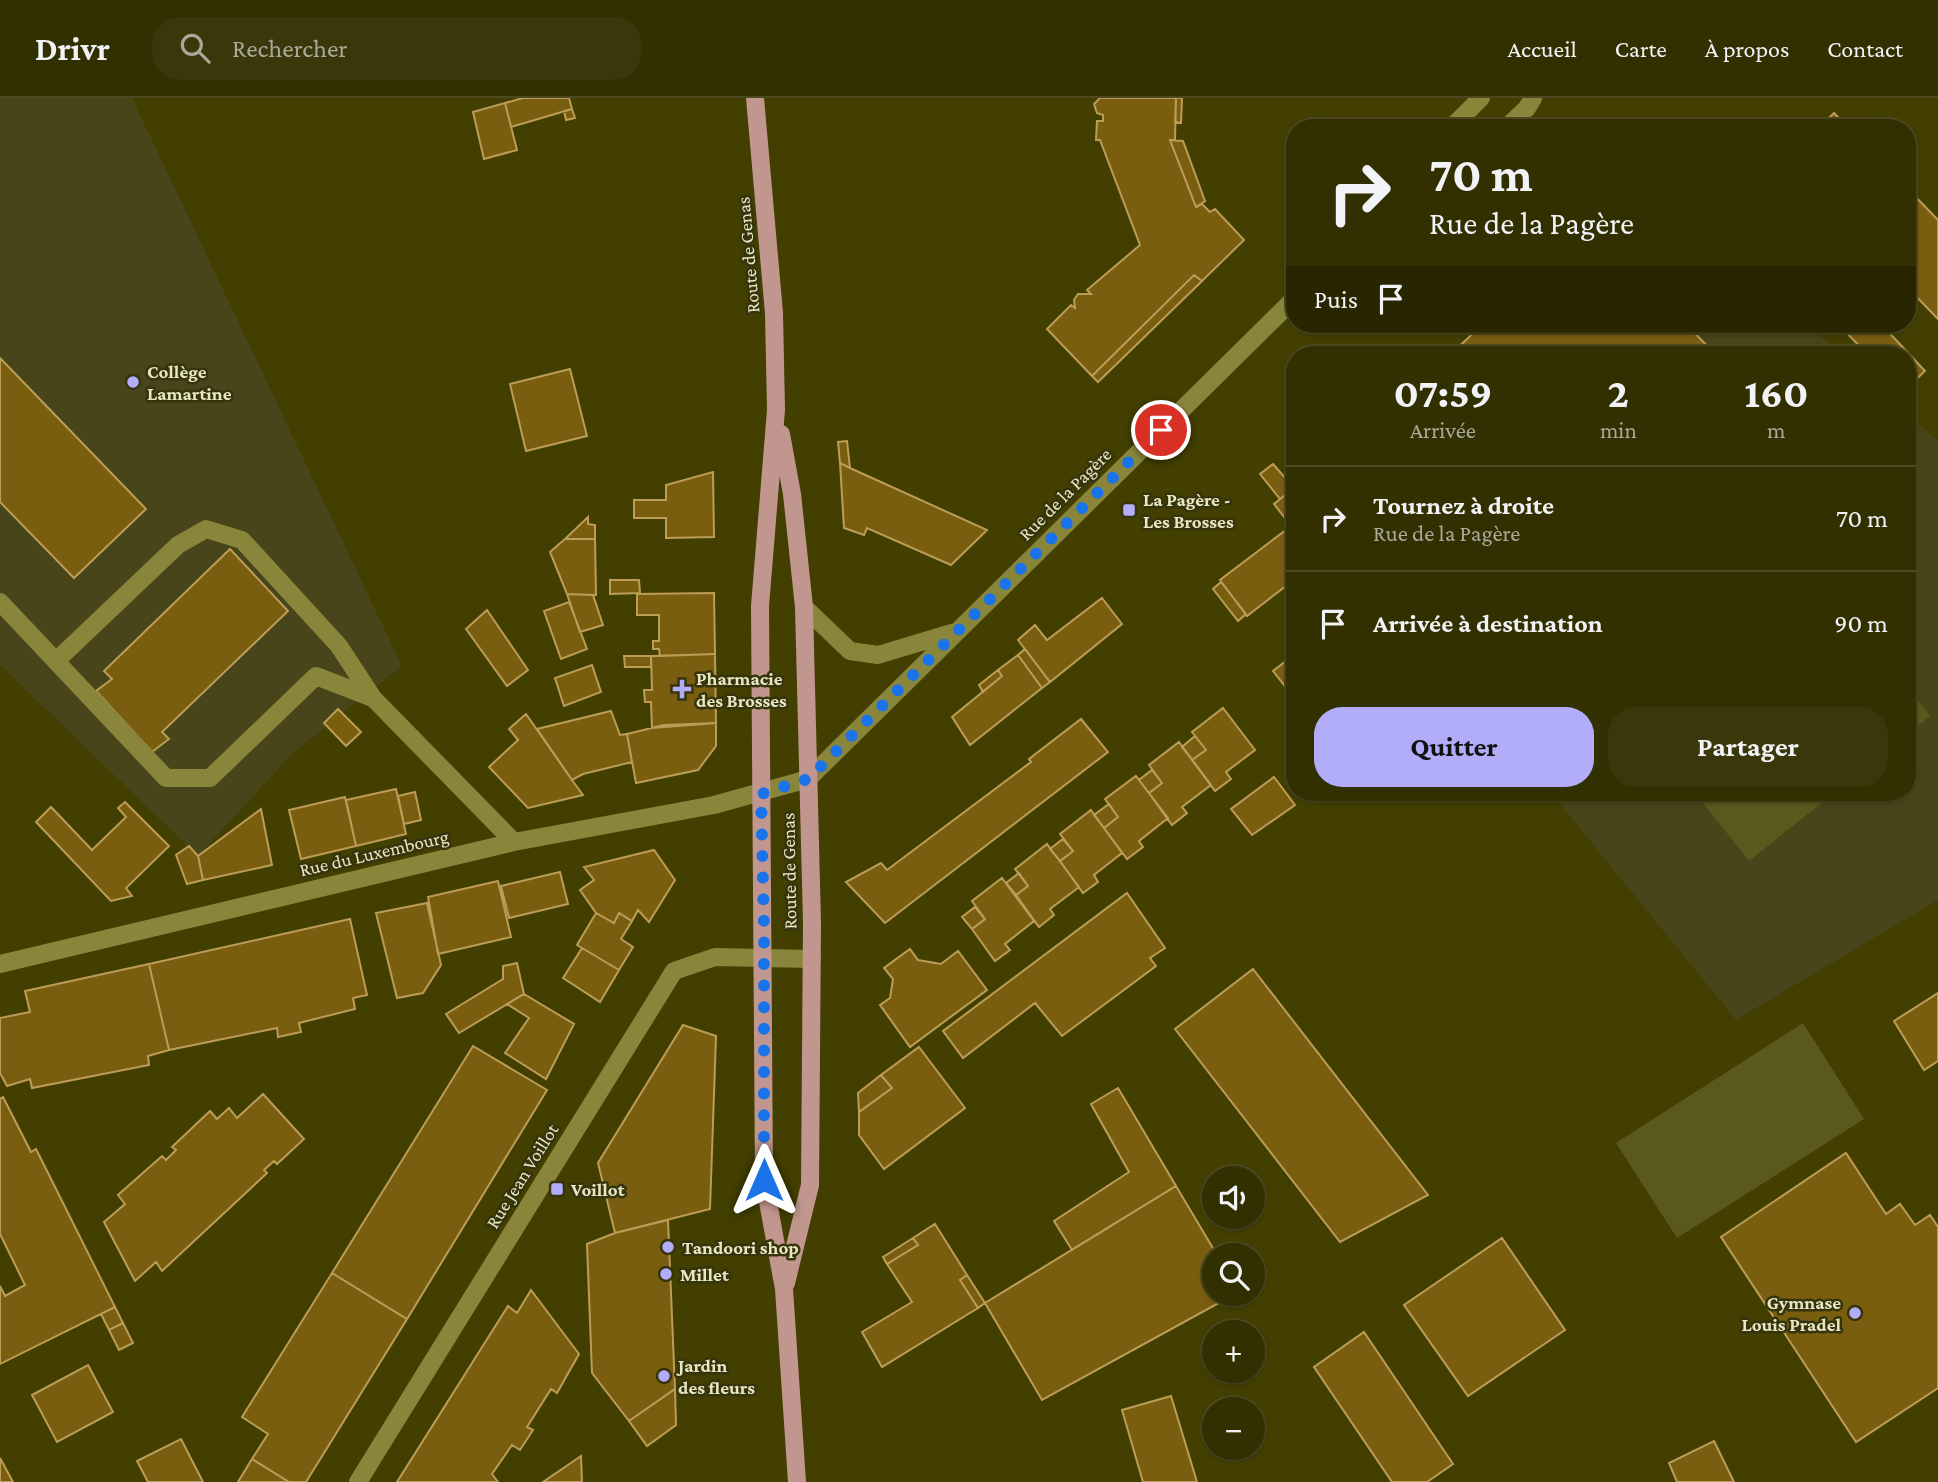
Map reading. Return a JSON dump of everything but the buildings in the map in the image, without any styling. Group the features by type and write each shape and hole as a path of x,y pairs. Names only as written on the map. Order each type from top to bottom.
{"main road":[{"name":"Route de Genas","path":"755,98 774,313 776,410 760,606 764,1180 784,1289 797,1482"},
{"name":"Route de Genas","path":"776,410 792,494 804,607 811,959 810,1185 784,1289"}],"street":[{"path":"1460,119 1481,98"},
{"path":"1515,119 1533,98"},
{"name":"Rue de la Pagère","path":"761,794 808,779 1286,307"},
{"path":"56,661 178,545 206,529 242,540 339,646 373,698 513,842"},
{"path":"0,602 166,778 210,778 316,676 373,698"},
{"name":"Rue de la Pagère","path":"804,607 850,651 878,655 955,632"},
{"name":"Rue du Luxembourg","path":"0,964 513,842 761,794"},
{"name":"Rue Jean Voillot","path":"358,1482 674,971 715,957 811,959"}],"shaded area":[{"name":"Collège Lamartine","path":"0,98 132,98 402,666 293,753 198,856 0,665"},
{"path":"1473,333 1817,333 1832,346 1460,346"},
{"path":"1916,421 1938,441 1938,900 1736,1020 1558,801 1916,801"},
{"path":"1916,698 1930,716 1916,727"},
{"path":"1701,801 1824,801 1749,861"},
{"path":"1803,1023 1864,1119 1677,1238 1616,1143"}],"place":[{"name":"Collège Lamartine","path":"133,382"},
{"name":"La Pagère - Les Brosses","path":"1129,510"},
{"name":"Pharmacie des Brosses","path":"682,689"},
{"name":"Voillot","path":"557,1189"},
{"name":"Tandoori shop","path":"668,1247"},
{"name":"Millet","path":"666,1274"},
{"name":"Gymnase Louis Pradel","path":"1855,1313"},
{"name":"Jardin des fleurs","path":"664,1376"}],"route":[{"path":"764,1180 761,794 808,779 1161,430"}]}
